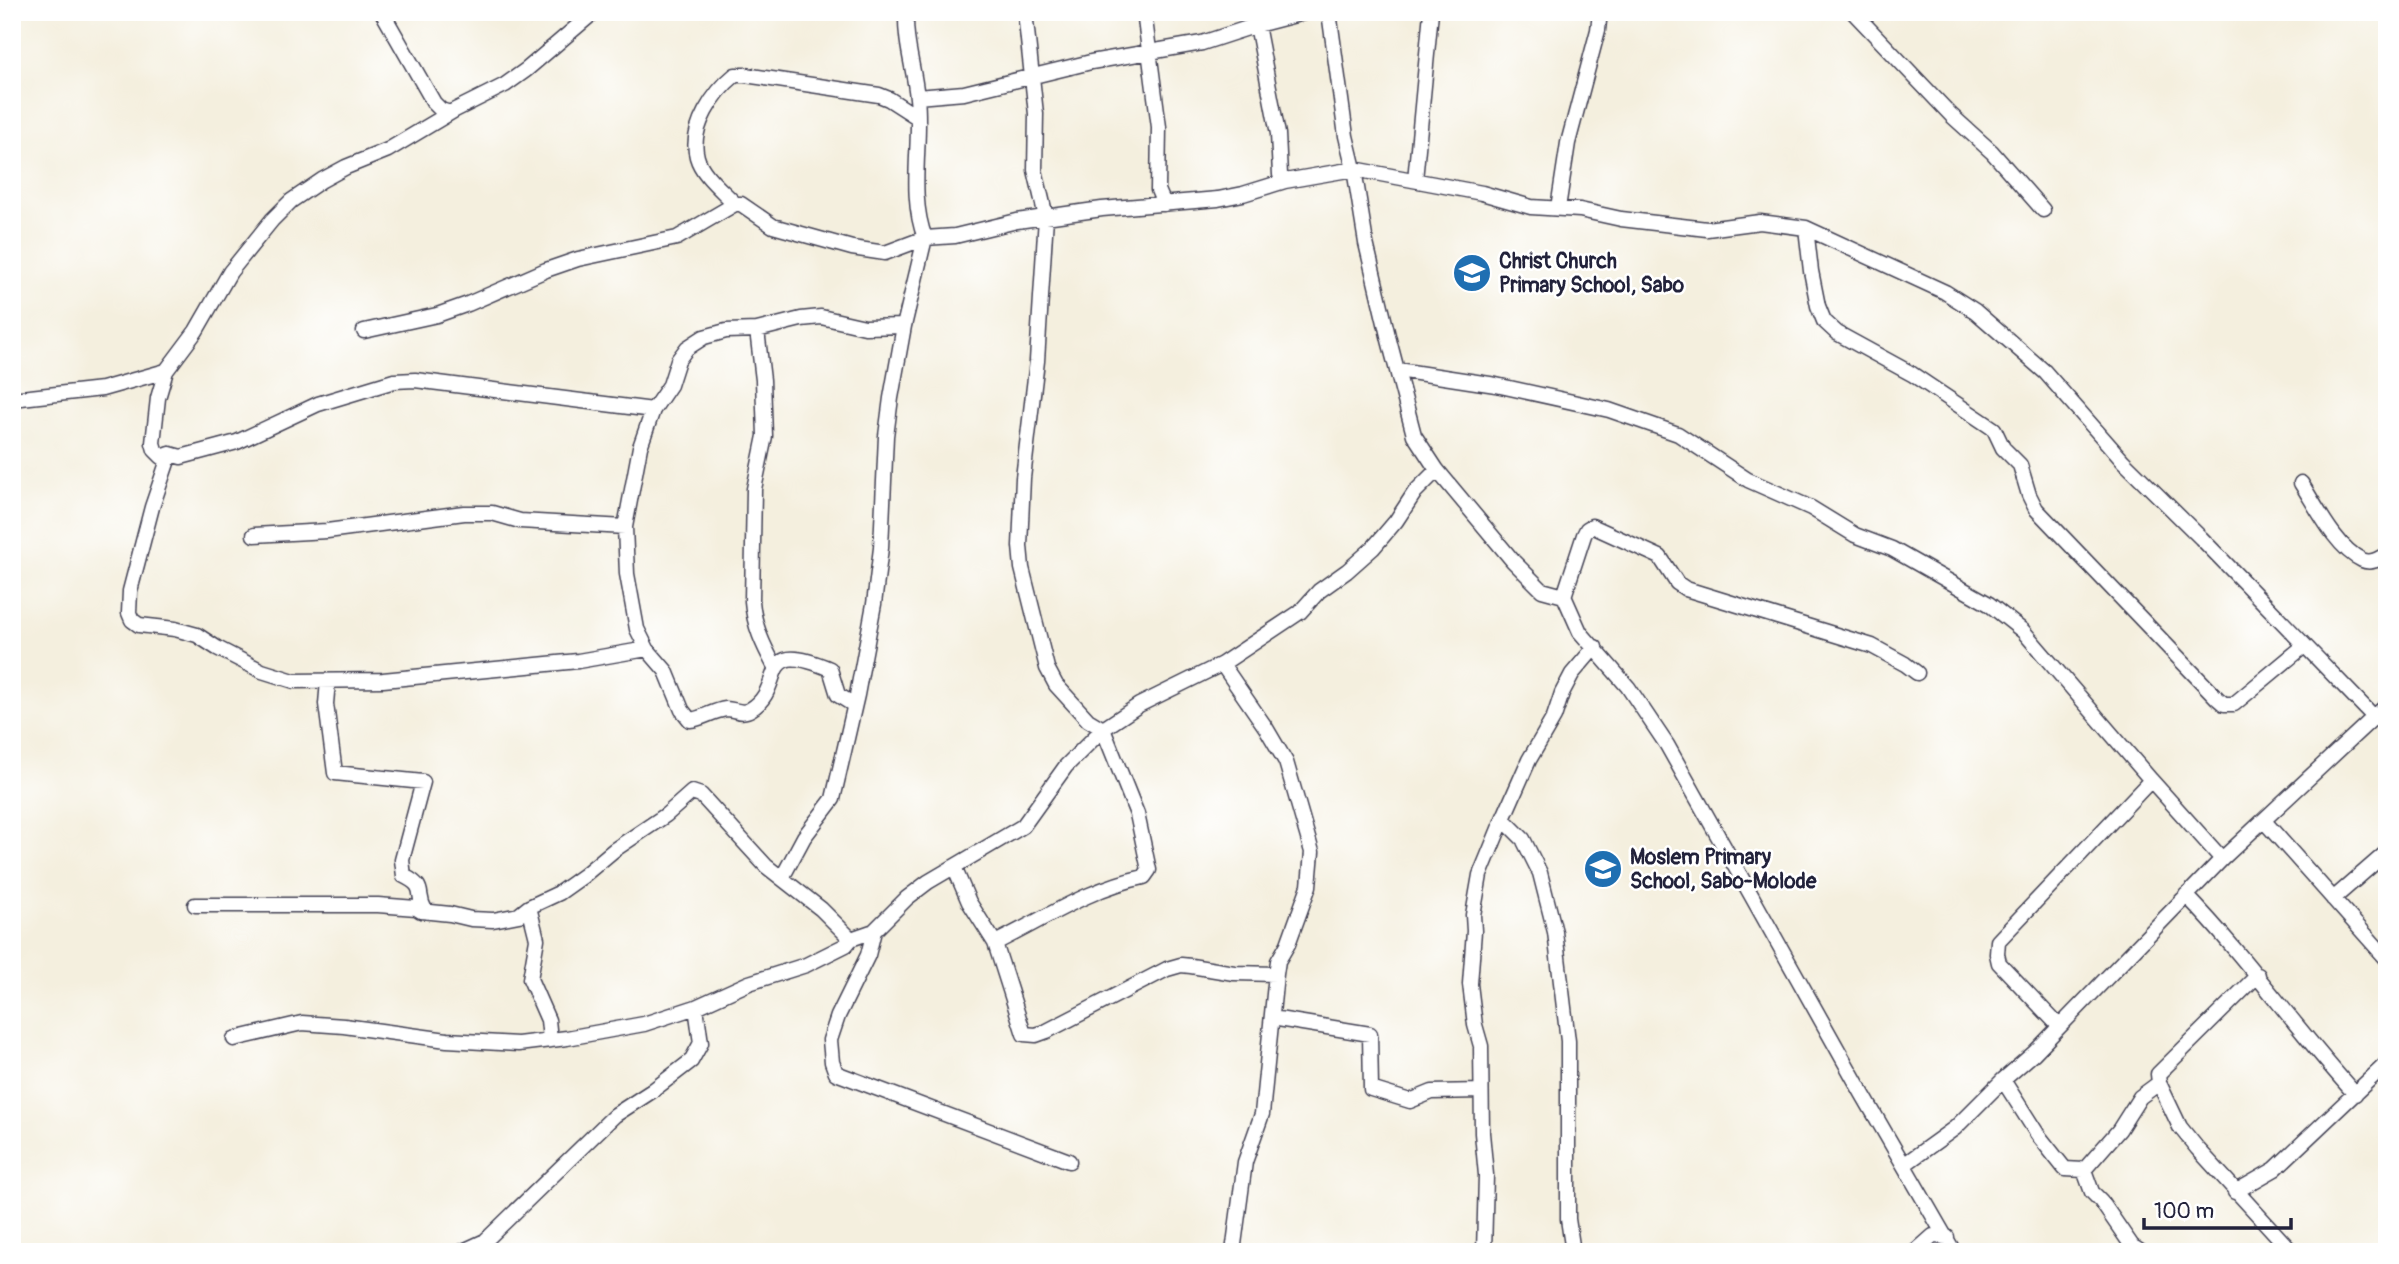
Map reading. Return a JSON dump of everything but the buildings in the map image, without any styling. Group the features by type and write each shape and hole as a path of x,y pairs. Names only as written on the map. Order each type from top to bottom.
{"street":[{"path":"382,12 434,103 441,110 450,113"},
{"path":"594,12 548,53 505,85 450,113 388,150 322,180 291,201 235,265 210,302 196,331 166,371 158,398 153,443 155,450 162,457 170,454 181,457 237,442 318,404 394,381 441,382 505,393 555,396 653,410"},
{"path":"782,878 804,838 833,799 874,604 881,548 886,436 904,326 925,238 920,224 917,97 909,58 906,12"},
{"path":"995,943 1085,896 1120,882 1144,877 1148,873 1137,814 1103,729 1088,720 1056,685 1047,668 1022,568 1020,535 1023,478 1036,373 1046,217 1035,170 1036,114 1024,12"},
{"path":"1144,12 1159,127 1158,190 1164,204"},
{"path":"917,97 964,93 1091,62 1202,43 1307,12"},
{"path":"1329,12 1346,136 1376,287 1415,435 1437,470 1513,561 1542,590 1564,596"},
{"path":"1415,180 1431,12"},
{"path":"1559,208 1568,143 1598,30 1600,12"},
{"path":"1853,12 1951,115 1992,152 2043,210"},
{"path":"1257,25 1278,134 1280,175 1285,181"},
{"path":"735,204 703,170 696,155 696,142 705,111 718,92 735,75 878,96 889,99 917,117"},
{"path":"364,331 437,315 578,259 677,238 735,204 740,204 773,226 852,248 885,253 925,238 955,236 1004,223 1243,194 1285,181 1354,169 1482,193 1531,207 1580,210 1614,218 1707,229 1760,222 1806,228 1945,292 1975,311 2045,372 2123,461 2374,717"},
{"path":"1806,228 1811,271 1824,321 1837,333 1912,374 1994,429 2003,448 2020,465 2036,509 2224,704 2234,704 2304,646"},
{"path":"854,705 838,695 830,669 800,660 782,661 775,667 764,699 752,708 741,712 728,709 690,720 682,710 666,670 647,649 637,629 628,574 625,527 640,447 653,410 670,385 678,360 687,348 704,337 726,331 757,330 801,319 821,317 866,327 904,326"},
{"path":"757,330 764,393 765,436 754,489 752,601 753,619 762,644 775,667"},
{"path":"1398,370 1509,388 1609,410 1678,434 1748,480 1811,508 1855,535 1892,549 1989,604 2010,620 2222,859"},
{"path":"12,399 102,389 166,371"},
{"path":"170,454 152,507 130,591 129,613 132,621 146,627 176,629 197,635 262,671 294,681 383,680 578,661 647,649"},
{"path":"234,1039 302,1023 447,1040 518,1044 632,1027 696,1007 749,983 806,965 846,945 851,939 874,931 928,881 1023,826 1066,766 1103,729 1139,705 1222,664 1300,612 1319,591 1364,556 1388,532 1415,492 1437,470"},
{"path":"2301,483 2339,541 2351,552 2369,562 2387,554"},
{"path":"254,535 327,531 464,513 492,513 520,521 625,527"},
{"path":"1917,673 1872,646 1686,589 1677,583 1660,557 1592,526 1584,534 1564,596 1580,632 1644,708 1667,745 1862,1093 1905,1164 1940,1237 1954,1252"},
{"path":"1484,1252 1486,1175 1481,1046 1475,1025 1470,984 1475,931 1473,915 1480,875 1503,819 1567,684 1595,647"},
{"path":"1222,664 1286,762 1312,852 1309,886 1288,944 1278,961 1262,1114 1245,1162 1233,1252"},
{"path":"328,681 326,704 335,773 423,782 402,860 404,876 418,885 422,892 421,904 425,910"},
{"path":"1905,1164 1955,1128 2034,1053 2222,859 2387,705"},
{"path":"2059,1026 1999,963 1998,941 2151,780"},
{"path":"195,905 378,905 494,920 519,915 529,907 559,893 692,792 701,795 766,866 821,909 851,939"},
{"path":"1503,819 1523,839 1540,873 1555,932 1568,1041 1568,1219 1573,1252"},
{"path":"2264,821 2387,960"},
{"path":"2333,899 2387,852"},
{"path":"954,867 969,902 995,943 1024,1034 1029,1036 1047,1031 1181,965 1234,973 1276,974"},
{"path":"2186,895 2258,975 2313,1047 2355,1094"},
{"path":"529,907 537,939 530,979 548,1020 550,1039"},
{"path":"874,931 868,955 833,1030 830,1050 836,1073 1069,1161"},
{"path":"2258,975 2158,1074 2159,1083 2180,1127 2235,1192 2292,1252"},
{"path":"461,1252 485,1241 615,1115 691,1061 701,1043 696,1007"},
{"path":"1272,1018 1370,1034 1371,1089 1410,1101 1432,1092 1481,1091"},
{"path":"2235,1192 2275,1169 2387,1063"},
{"path":"2003,1080 2038,1135 2065,1169 2084,1170"},
{"path":"2084,1170 2119,1130 2140,1097 2159,1083"},
{"path":"2084,1170 2092,1192 2132,1246 2141,1252"},
{"path":"1915,1252 1940,1237"},
{"path":"1940,1237 1942,1252"}],"place":[{"name":"Christ Church Primary School, Sabo","path":"1472,273"},
{"name":"Moslem Primary School, Sabo-Molode","path":"1603,869"}]}
